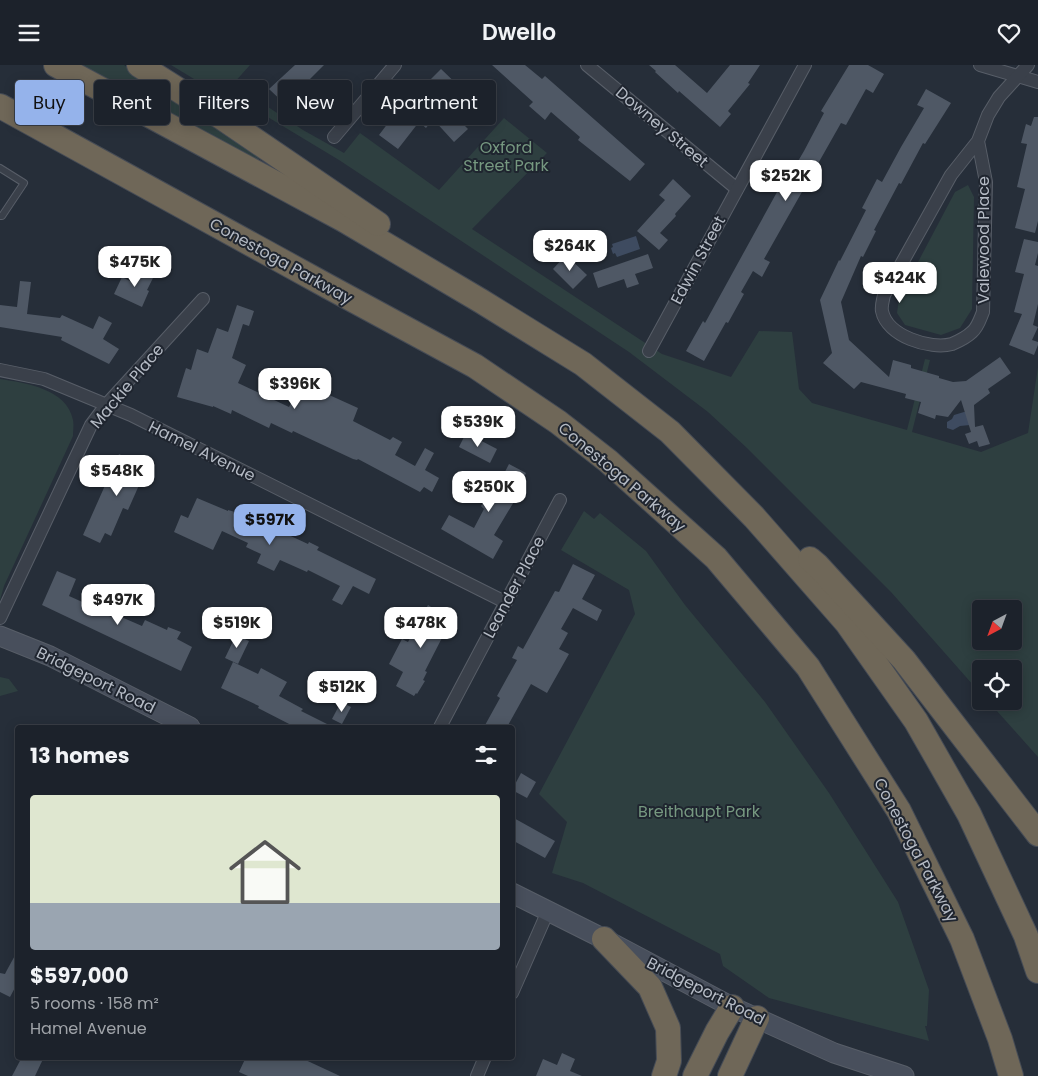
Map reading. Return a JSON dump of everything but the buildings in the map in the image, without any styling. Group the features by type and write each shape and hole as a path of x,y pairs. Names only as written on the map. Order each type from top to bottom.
{"highway":[{"path":"56,65 344,220 481,301 583,364 663,427 754,517 847,623 916,721 969,814 1026,936 1038,971"},
{"path":"139,65 221,117 430,259 481,301"},
{"name":"Conestoga Parkway","path":"0,106 475,366 558,422 608,461 716,558 808,667 899,811 962,939 1000,1039 1011,1076"},
{"path":"754,517 817,565 904,660 1038,834"},
{"path":"604,939 650,987 668,1028 669,1061 664,1076"},
{"path":"695,1076 732,1007"},
{"path":"730,1076 757,1018"},
{"path":"1000,1039 1000,1076"}],"main road":[{"name":"Bridgeport Road","path":"0,635 50,656 186,725"},
{"name":"Bridgeport Road","path":"515,894 732,1007 834,1053 904,1076"}],"street":[{"path":"334,137 395,65"},
{"name":"Downey Street","path":"587,65 736,189"},
{"name":"Edwin Street","path":"649,351 805,65"},
{"path":"980,65 1038,82"},
{"name":"Valewood Place","path":"978,141 986,182 982,312 979,322 974,331 963,339 951,344 931,344 906,338 895,331 885,320 882,308 884,295 951,175 978,141 988,115 999,97 1028,65"},
{"name":"Mackie Place","path":"0,618 91,425 106,405 203,299"},
{"name":"Hamel Avenue","path":"0,370 44,379 131,415 505,601"},
{"name":"Leander Place","path":"441,725 560,500"},
{"path":"515,986 548,911"},
{"path":"477,1076 484,1060"}],"lane":[{"path":"0,168 24,183 2,216 0,216"}],"green space":[{"path":"76,65 124,65 146,80 103,80"},
{"path":"171,65 250,65 237,80 196,80"},
{"path":"170,96 180,102 180,122 170,116"},
{"path":"268,107 278,114 278,123 268,117"},
{"name":"Oxford Street Park","path":"504,118 547,153 472,229 662,354 731,377 759,331 792,332 799,389 812,403 907,430 925,359 930,360 912,432 981,452 1028,433 1038,367 1038,757 996,710 1022,710 1022,660 972,660 972,684 891,592 747,448 708,412 629,352 339,160 281,125 295,125 344,153 360,133 439,190"},
{"path":"186,125 214,125 260,156 257,164"},
{"path":"968,185 974,197 972,309 960,328 941,335 905,325 897,313 899,298 955,192"},
{"path":"0,379 44,389 63,401 73,420 73,436 4,586 0,600"},
{"name":"Breithaupt Park","path":"584,511 594,519 600,513 646,551 685,605 765,702 829,793 898,902 929,990 927,1026 925,1026 929,1041 769,998 723,966 720,954 583,883 552,873 567,822 539,794 635,614 629,590 561,550"},
{"path":"0,677 9,679 18,691 0,696"}],"water":[{"path":"636,236 640,249 617,257 615,253 613,254 612,244"},
{"path":"967,412 970,425 960,426 953,430 947,428 947,422 954,415"}]}
